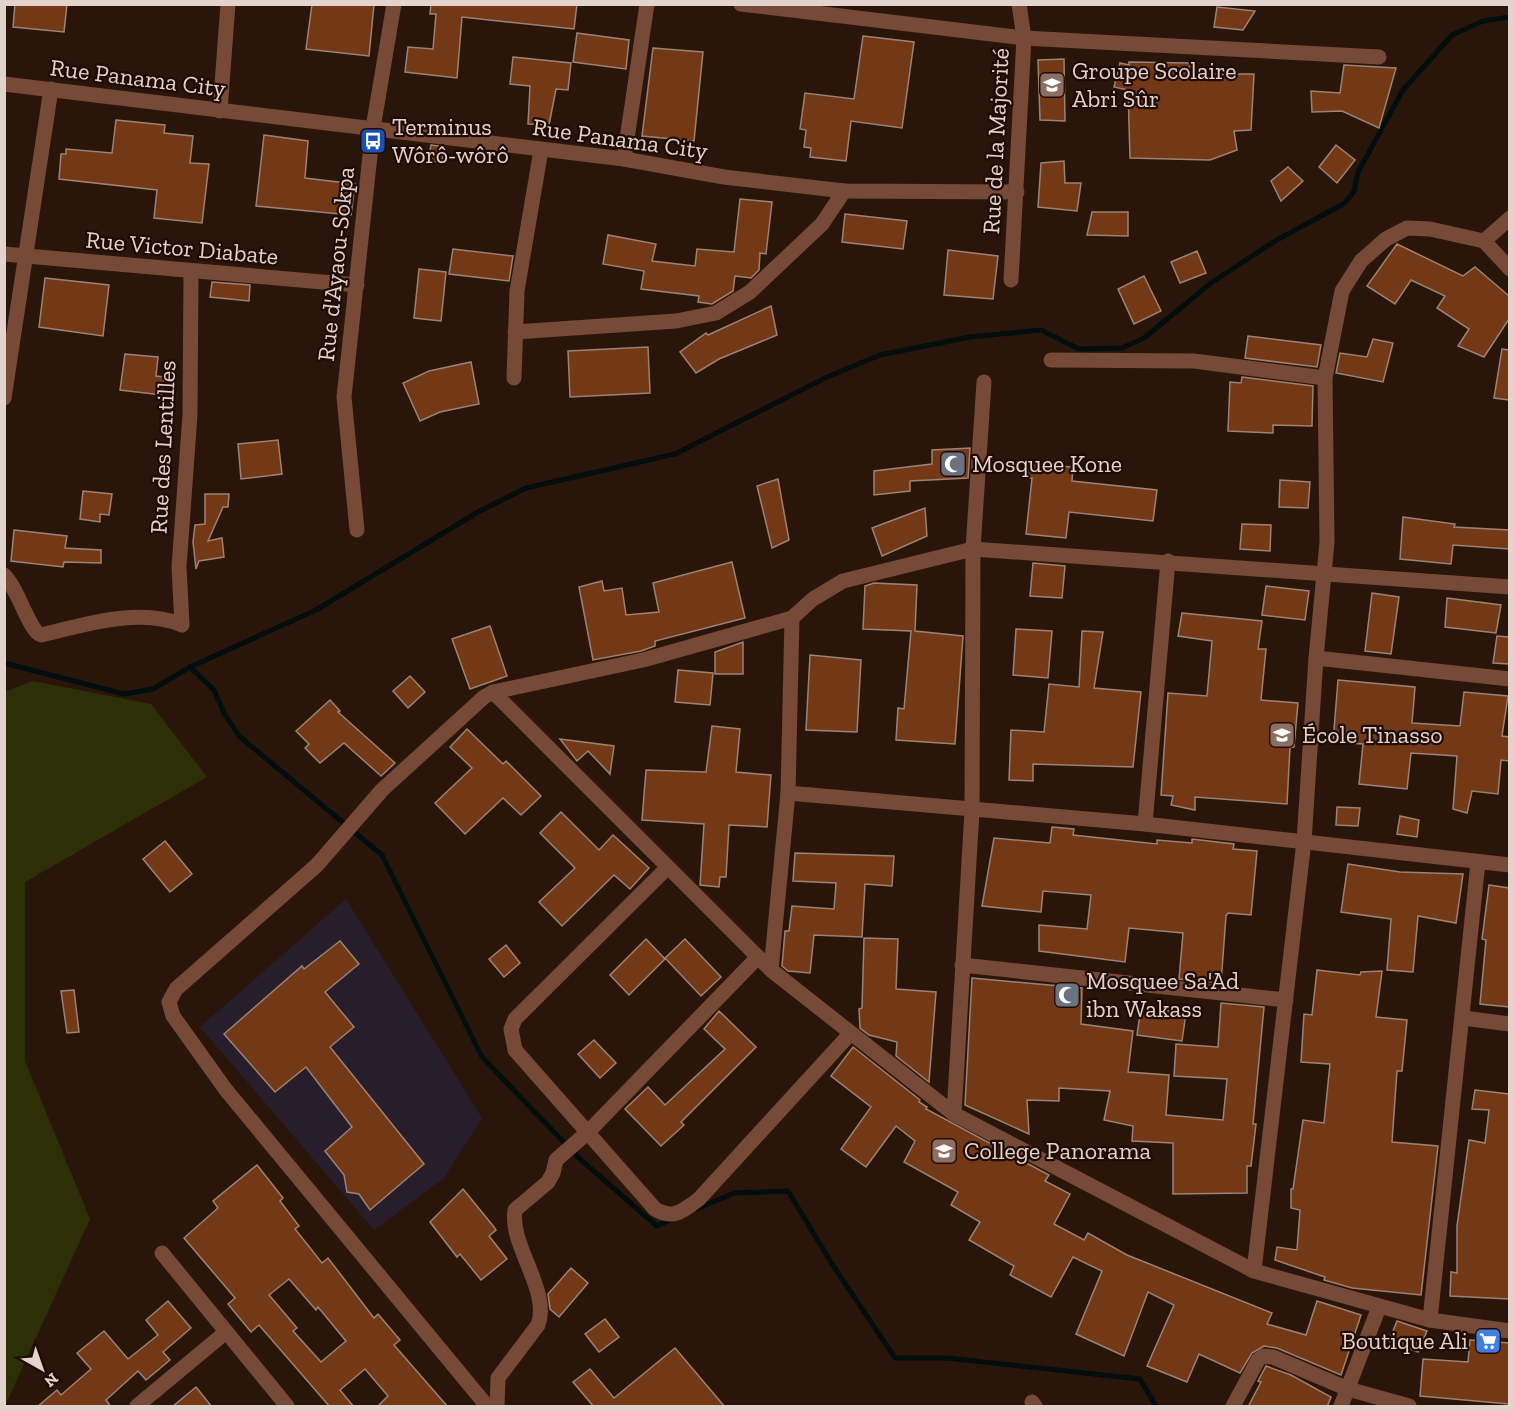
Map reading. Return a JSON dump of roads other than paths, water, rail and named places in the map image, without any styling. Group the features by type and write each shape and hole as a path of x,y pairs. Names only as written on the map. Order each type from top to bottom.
{"street":[{"path":"220,111 228,4"},
{"name":"Rue d'Ayaou-Sokpa","path":"357,530 344,397 373,128 394,4"},
{"path":"624,159 647,4"},
{"path":"741,4 1024,38 1379,57"},
{"name":"Rue de la Majorité","path":"1011,280 1024,38 1019,4"},
{"name":"Rue Panama City","path":"4,84 624,159 724,177 844,191 1017,192"},
{"path":"4,398 51,89"},
{"path":"514,378 517,291 541,150"},
{"path":"515,332 676,321 716,313 750,291 822,225 844,191"},
{"path":"1484,241 1509,218"},
{"path":"1254,1271 1304,841 1316,657 1327,542 1325,378 1341,291 1361,261 1386,238 1407,228 1430,229 1484,241 1509,269"},
{"name":"Rue Victor Diabate","path":"4,254 357,285"},
{"name":"Rue des Lentilles","path":"4,575 19,595 36,633 140,617 166,618 182,625 179,567 190,415 191,271"},
{"path":"1051,360 1194,360 1325,378"},
{"path":"954,1114 972,811 973,549 984,382"},
{"path":"487,1407 226,1090 172,1016 169,1002 176,988 203,968 317,865 382,790 484,697 493,692 643,660 792,618 813,599 843,581 973,549 1168,561 1509,587"},
{"path":"1145,824 1168,561"},
{"path":"771,970 788,793 792,618"},
{"path":"1316,657 1509,679"},
{"path":"493,692 771,970 954,1114 1254,1271 1430,1320 1509,1331"},
{"path":"788,793 972,811 1145,824 1509,865"},
{"path":"1430,1320 1478,862"},
{"path":"667,868 516,1019 511,1029 515,1050 655,1209 665,1215 675,1215 699,1199 850,1034"},
{"path":"497,1407 498,1378 541,1317 540,1299 526,1263 515,1210 542,1189 554,1173 556,1160 588,1131 758,957"},
{"path":"962,965 1286,1000"},
{"path":"1463,1018 1509,1024"},
{"path":"162,1253 287,1407"},
{"path":"1341,1407 1378,1307"},
{"path":"137,1407 226,1332"},
{"path":"1233,1407 1258,1360 1263,1356 1273,1357 1348,1389 1409,1407"}],"waterway":[{"path":"4,663 124,694 153,689 190,667 316,610 478,512 526,488 675,454 825,378 880,355 970,337 1041,330 1079,349 1122,348 1144,338 1211,283 1275,241 1345,203 1354,191 1358,172 1403,90 1452,35 1483,21 1510,17"},
{"path":"190,667 214,690 224,713 239,736 382,855 482,1057 580,1159 657,1226 674,1218"},
{"path":"697,1209 734,1193 788,1191 832,1264 895,1358 947,1358 1140,1379 1156,1406"}],"place":[{"name":"Groupe Scolaire Abri Sûr","path":"1052,85"},
{"name":"Terminus Wôrô-wôrô","path":"373,141"},
{"name":"Mosquee Kone","path":"953,464"},
{"name":"École Tinasso","path":"1282,735"},
{"name":"Mosquee Sa'Ad ibn Wakass","path":"1067,995"},
{"name":"College Panorama","path":"944,1151"},
{"name":"Boutique Ali","path":"1488,1341"}]}
